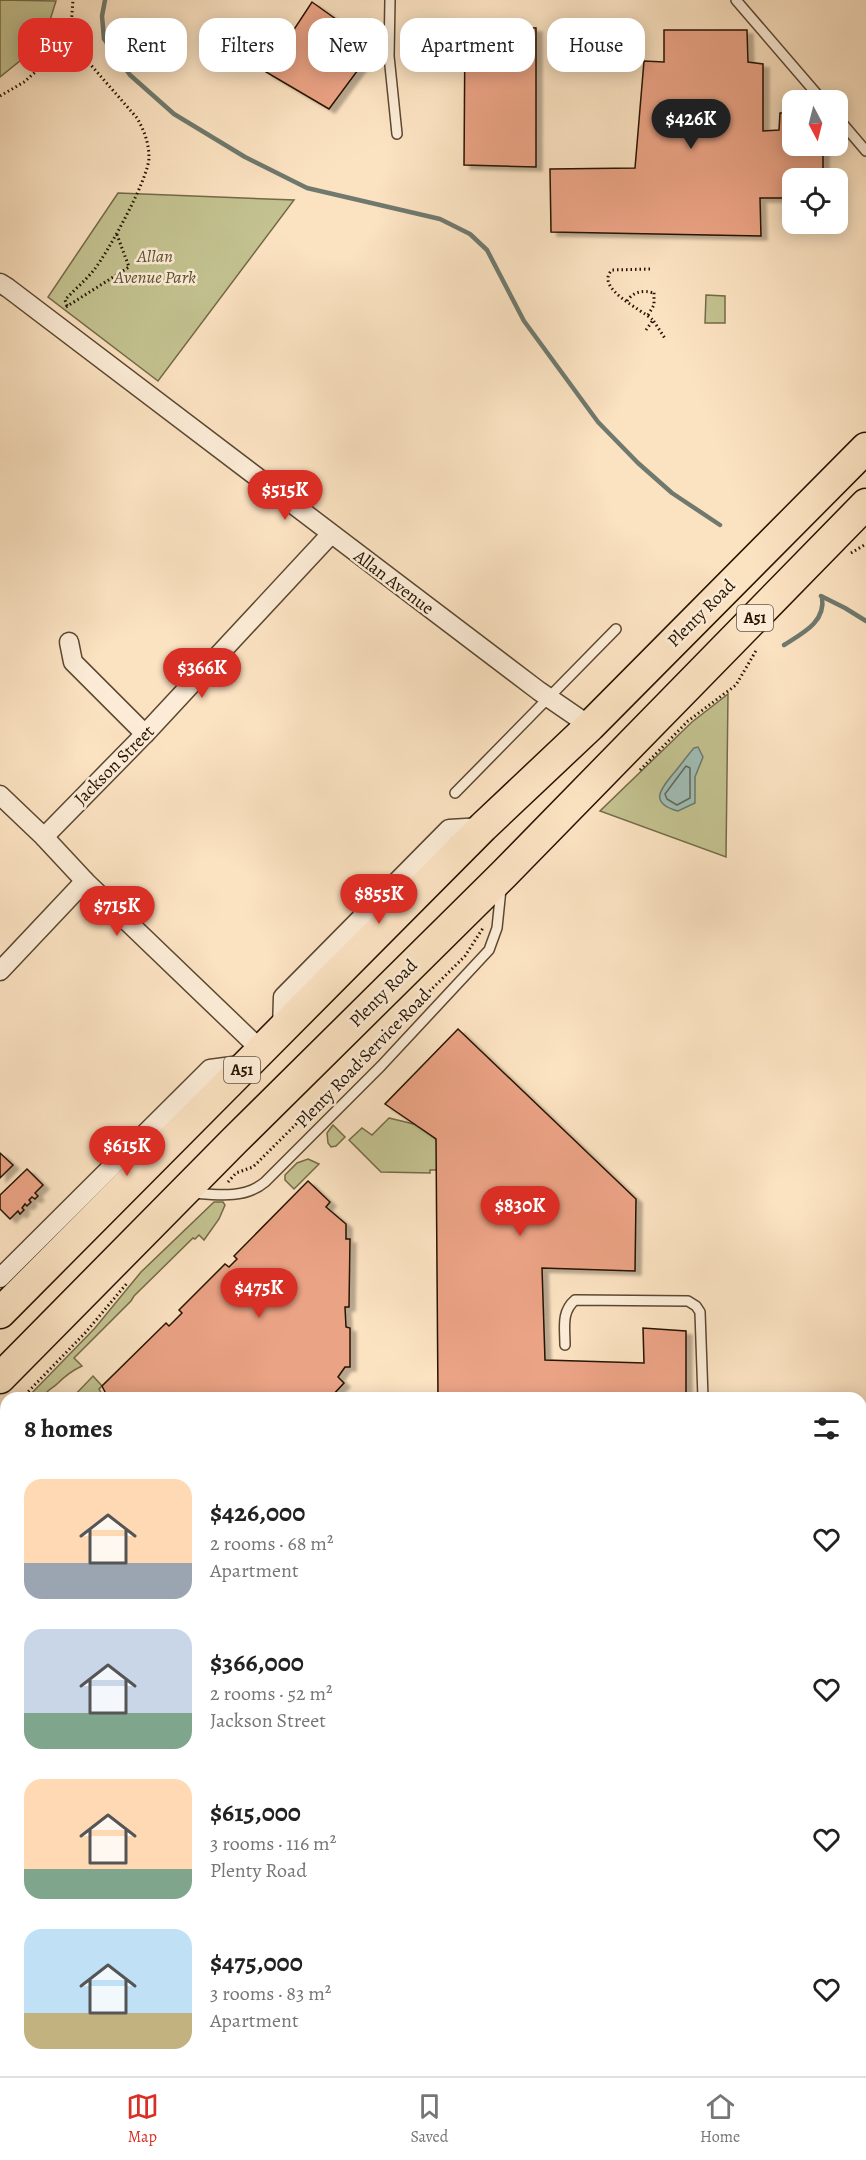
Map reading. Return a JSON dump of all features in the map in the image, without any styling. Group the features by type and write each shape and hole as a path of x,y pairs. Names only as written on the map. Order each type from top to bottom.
{"highway":[{"name":"Plenty Road","path":"0,1313 483,826 590,726 866,448"},
{"path":"824,490 845,480 855,478 866,480"},
{"name":"Plenty Road","path":"0,1378 234,1141 503,875 866,504"},
{"path":"200,1112 234,1141"}],"street":[{"name":"Allan Avenue","path":"0,283 331,534 590,726"},
{"name":"Jackson Street","path":"44,837 145,734 331,534"},
{"path":"69,642 73,662 145,734"},
{"path":"0,795 86,881 264,1048 210,1069 0,1278"},
{"path":"0,971 86,881"},
{"path":"40,1238 88,1225"}],"lane":[{"path":"390,0 389,56 397,134"},
{"path":"735,0 813,90"},
{"path":"848,130 866,151"},
{"path":"455,793 616,629"},
{"name":"Plenty Road Service Road","path":"183,1192 232,1194 250,1191 265,1182 489,950 497,928 503,875"},
{"path":"565,1345 567,1307 576,1300 688,1301 700,1312 703,1392"}],"path":[{"path":"72,18 73,0"},
{"path":"67,306 65,300 95,268 116,232 142,181 149,157 145,131 137,118 93,67"},
{"path":"0,96 24,82 35,72"},
{"path":"49,318 129,267 116,232"},
{"path":"650,269 612,270 608,275 608,285 648,315 666,340"},
{"path":"627,301 632,295 645,291 654,292 654,305 648,315"},
{"path":"646,330 653,320"},
{"path":"861,546 866,544"},
{"path":"633,777 688,722 736,685 762,640"},
{"path":"225,1186 236,1173 253,1167 465,956 483,928"},
{"path":"28,1392 86,1332 132,1278"}],"green space":[{"path":"0,0 56,1 51,18 18,18 18,62 0,77"},
{"name":"Allan Avenue Park","path":"118,193 294,200 158,381 48,297"},
{"path":"706,295 725,296 725,323 705,323"},
{"path":"728,694 726,857 600,811 692,722"},
{"path":"389,1118 422,1126 439,1142 438,1170 430,1170 430,1173 381,1172 349,1140 362,1128 372,1135"},
{"path":"333,1125 345,1137 336,1146 331,1147 327,1133"},
{"path":"308,1159 319,1164 294,1189 285,1180 285,1175 297,1163"},
{"path":"214,1202 223,1202 225,1205 219,1219 204,1240 199,1235 193,1238 74,1358 82,1366 46,1392 33,1392 95,1328 141,1272"},
{"path":"93,1376 102,1386 99,1389 101,1392 78,1392"}],"water":[{"path":"698,747 703,757 695,777 695,803 678,811 669,808 660,800 661,791 691,751"}],"building":[{"path":"312,2 334,18 308,18 308,72 356,72 329,109 266,72 296,72 296,26"},
{"path":"536,28 536,167 464,165 465,72 535,72"},
{"path":"664,30 747,30 748,62 763,64 763,131 779,130 780,113 782,113 782,156 823,156 823,168 782,168 782,198 760,198 761,236 551,232 550,169 635,168 645,61 664,62"},
{"path":"458,1029 636,1199 635,1271 542,1268 545,1360 644,1363 643,1328 686,1331 686,1392 438,1392 436,1139 385,1104"},
{"path":"0,1153 13,1165 0,1178"},
{"path":"27,1169 43,1185 35,1193 38,1196 35,1199 32,1197 29,1200 31,1202 27,1206 25,1204 20,1214 18,1211 10,1219 0,1209 0,1195"},
{"path":"308,1181 330,1202 326,1207 346,1224 346,1239 350,1239 349,1307 345,1307 346,1327 350,1328 350,1367 345,1367 338,1377 344,1383 336,1392 105,1392 102,1386 166,1323 169,1326 182,1313 179,1310 225,1264 229,1267 237,1259 234,1256"}],"waterway":[{"path":"105,0 102,16 104,39 130,75 174,114 245,157 307,188 440,219 470,234 487,250 524,321 598,422 638,463 672,493 720,525"},
{"path":"821,596 866,621"},
{"path":"784,645 817,620 822,606 822,597"}]}
